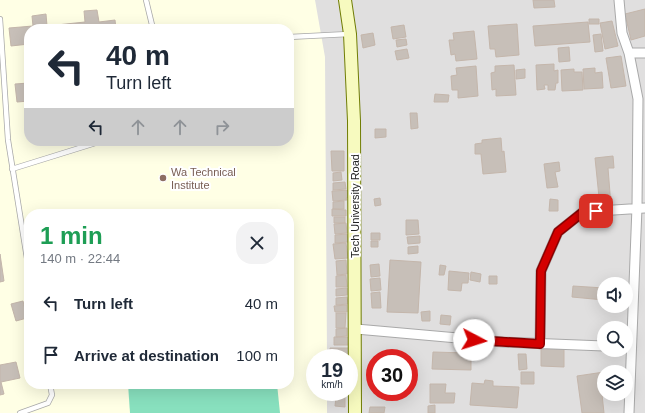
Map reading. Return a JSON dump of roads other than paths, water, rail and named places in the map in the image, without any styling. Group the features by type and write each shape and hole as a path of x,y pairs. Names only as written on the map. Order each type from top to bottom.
{"street":[{"name":"Tech University Road","path":"345,0 350,34 354,121 356,329 355,413"},
{"path":"619,0 622,33 629,53 638,99 641,208 631,321"},
{"path":"629,53 645,53"},
{"path":"540,344 541,271 558,232 583,212 641,208"},
{"path":"356,329 504,342 597,346"},
{"path":"629,357 629,413"}],"lane":[{"path":"146,0 152,24"},
{"path":"0,19 8,140 24,241"},
{"path":"294,37 350,34"},
{"path":"12,169 86,146"},
{"path":"20,413 48,403 52,395 51,389"}],"place":[{"name":"Wa Technical Institute","path":"163,178"}]}
